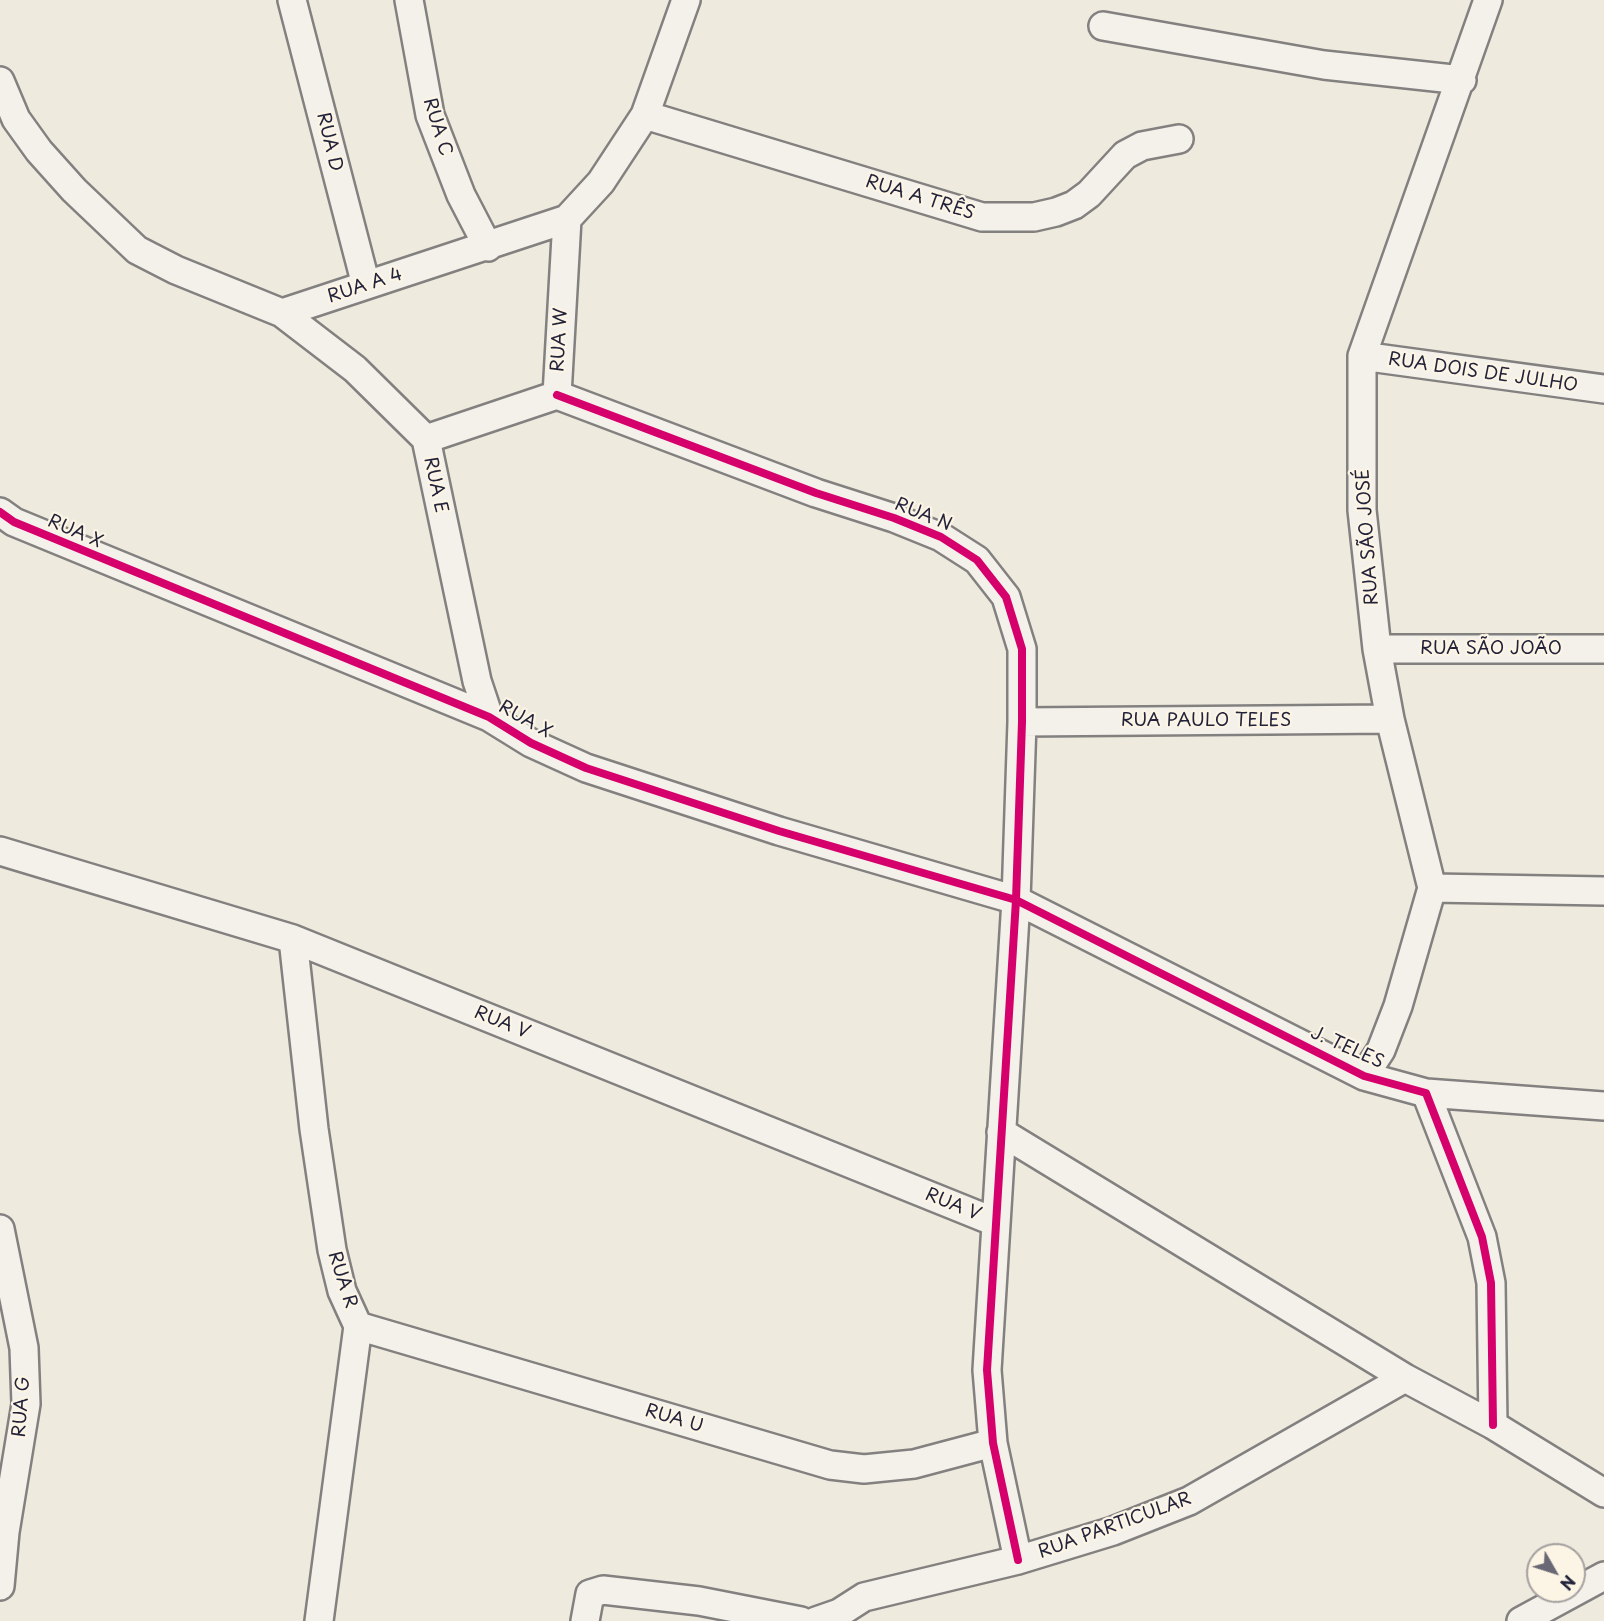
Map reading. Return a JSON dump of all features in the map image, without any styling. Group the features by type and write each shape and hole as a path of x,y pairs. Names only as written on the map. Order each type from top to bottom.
{"street":[{"name":"RUA D","path":"292,0 366,285"},
{"name":"RUA C","path":"409,0 430,115 461,195 488,247"},
{"name":"RUA A 4","path":"282,313 488,247 567,219 601,182 645,115 686,0"},
{"name":"RUA SÃO JOSÉ","path":"1432,888 1390,719 1377,649 1362,510 1362,356 1415,203 1462,80 1488,0"},
{"path":"1103,26 1324,65 1462,80"},
{"path":"0,81 16,119 39,151 74,190 138,250 176,270 282,313"},
{"name":"RUA A TRÊS","path":"645,115 982,217 1034,217 1074,205 1089,194 1125,155 1142,146 1179,139"},
{"name":"RUA W","path":"426,439 557,395 567,219"},
{"name":"RUA E","path":"282,313 355,369 426,439 477,681 489,717"},
{"name":"RUA DOIS DE JULHO","path":"1362,356 1604,389"},
{"name":"RUA N","path":"557,395 816,494 894,518 964,549 977,560 1006,597 1022,649 1022,722 1016,900 987,1370 993,1443 1018,1560"},
{"name":"RUA X","path":"5,521 489,717 531,743 586,768 779,831 1016,900"},
{"name":"RUA SÃO JOÃO","path":"1377,649 1604,649"},
{"name":"RUA PAULO TELES","path":"1022,722 1390,719"},
{"name":"RUA V","path":"0,851 293,939 995,1222"},
{"path":"1364,1076 1381,1050 1398,1006 1432,888 1604,891"},
{"name":"J. TELES","path":"1016,900 1364,1076 1426,1093 1604,1106"},
{"name":"RUA R","path":"293,939 314,1128 332,1250 342,1291 358,1326 319,1621"},
{"path":"1426,1093 1482,1237 1491,1283 1493,1425"},
{"path":"1001,1132 1405,1378 1493,1425 1604,1493"},
{"name":"RUA G","path":"0,1229 24,1348 26,1404 5,1532 0,1586"},
{"name":"RUA U","path":"358,1326 830,1465 864,1469 914,1464 993,1443"},
{"name":"RUA PARTICULAR","path":"832,1618 864,1597 1018,1560 1113,1531 1189,1501 1405,1378"},
{"path":"1521,1621 1604,1576"},
{"path":"585,1621 590,1594 603,1590 688,1600 801,1621"}],"cycle path":[{"path":"557,395 816,493 894,518 941,537 977,560 1006,597 1022,649 1022,722 1016,900 987,1370 993,1443 1018,1560"},
{"path":"0,512 14,522 489,717 531,743 586,768 779,831 1016,900 1364,1076 1426,1093 1482,1237 1491,1283 1493,1425"}]}
